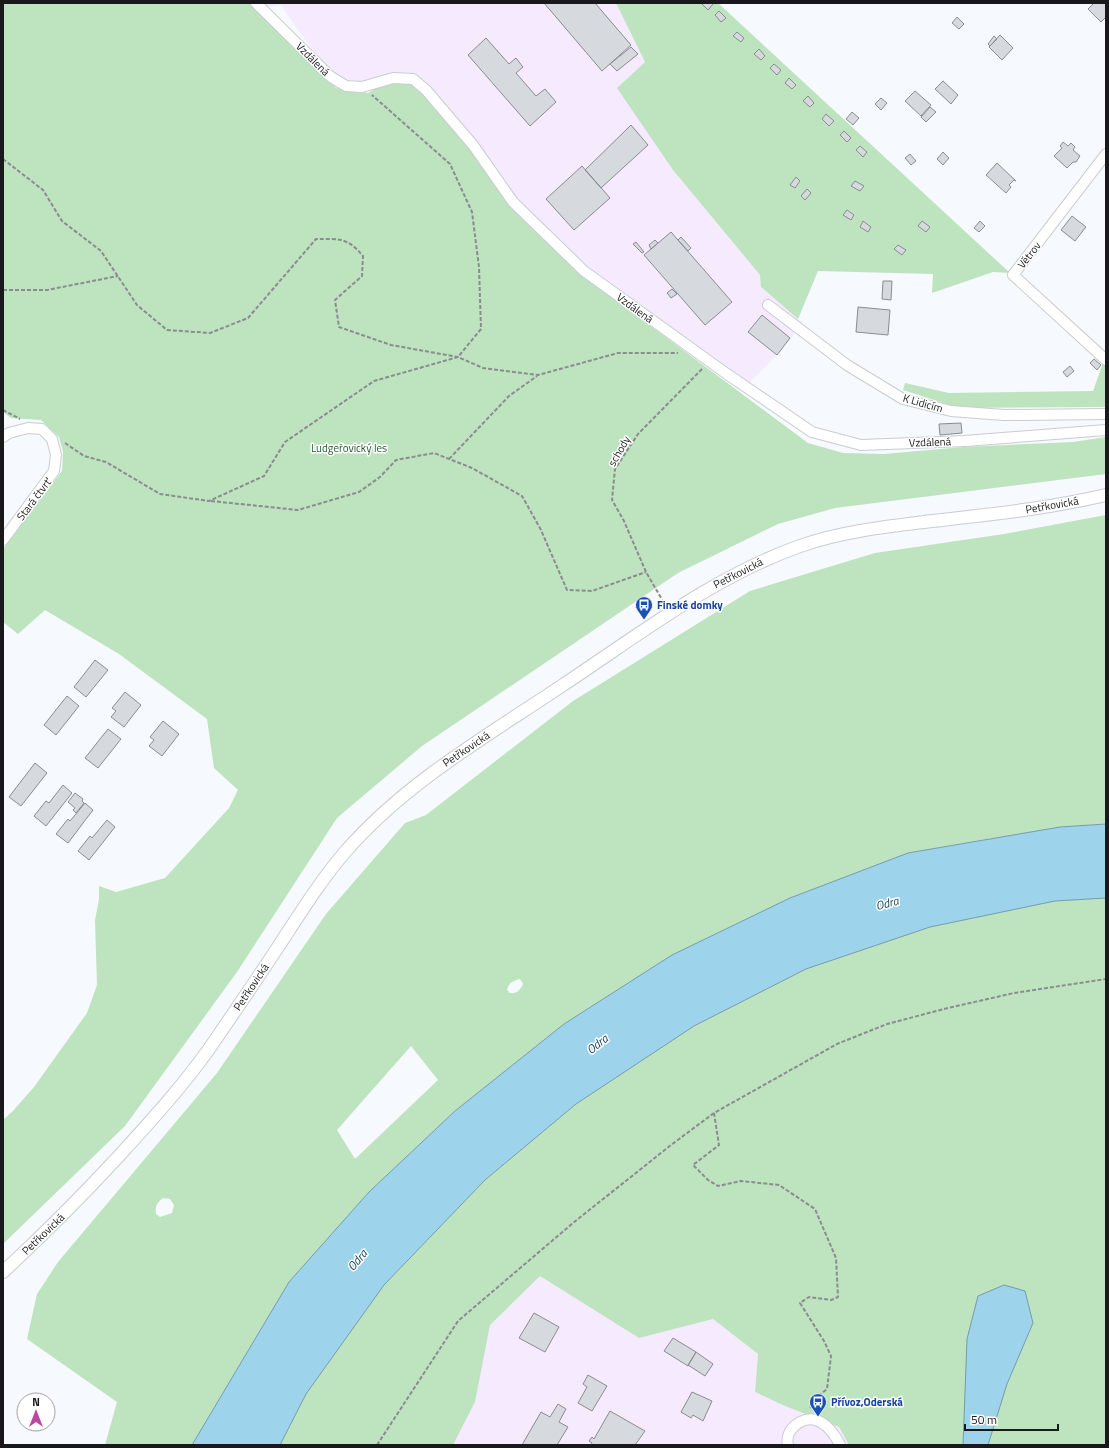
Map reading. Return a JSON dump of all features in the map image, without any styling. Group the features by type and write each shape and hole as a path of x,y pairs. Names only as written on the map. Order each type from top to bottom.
{"street":[{"name":"Vzdálená","path":"256,3 331,77 346,86 362,87 393,78 413,79 426,90 473,145 513,202 584,271 812,432 861,445 965,441 1106,430"},
{"name":"Větrov","path":"1106,154 1013,275 1106,360"},
{"name":"K Lidicím","path":"768,305 847,365 903,399 951,411 1004,415 1106,414"},
{"name":"Stará čtvrť","path":"3,437 9,433 28,428 42,429 52,439 56,455 54,471 3,540"},
{"name":"Petřkovická","path":"3,1272 60,1218 101,1175 174,1093 206,1052 317,888 344,854 375,821 400,798 436,770 669,613 748,566 815,540 879,528 1026,510 1106,495"},
{"path":"788,1445 787,1438 790,1432 802,1421 815,1420 821,1422 832,1432 840,1445"}],"path":[{"path":"209,501 264,476 285,442 374,381 458,357 481,329 479,267 472,212 450,164 362,87"},
{"path":"3,159 44,190 62,221 101,251 137,305 167,330 210,333 248,318 316,239 339,239 354,244 363,256 362,276 335,300 339,326 391,345 458,357 483,368 538,375"},
{"path":"3,290 47,290 118,276"},
{"path":"448,459 509,396 538,375 618,353 697,352"},
{"name":"schody","path":"646,572 624,521 612,500 615,469 638,434 705,366"},
{"path":"60,440 84,456 106,462 160,494 209,501 298,510 359,492 380,477 396,460 434,453 472,468 522,496 541,530 567,590 592,591 646,572 669,613"},
{"path":"376,1445 458,1320 573,1223 671,1145 714,1113 837,1044 887,1024 1014,993 1106,979"},
{"path":"714,1113 719,1145 693,1165 708,1180 718,1186 741,1181 779,1185 815,1209 836,1258 838,1297 831,1300 809,1297 800,1303 824,1341 831,1356 827,1389 816,1398 802,1421"}],"shaded area":[{"path":"262,3 616,3 645,62 618,87 673,170 760,275 761,287 803,323 777,355 748,384 675,333 590,268 516,198 467,129 427,83 412,74 393,73 362,82 331,77 281,5 265,7"},
{"path":"540,1275 639,1337 713,1319 758,1354 755,1392 785,1406 839,1427 849,1445 453,1445 475,1402 490,1325"}],"green space":[{"name":"Ludgeřovický les","path":"3,3 253,3 336,88 368,93 393,78 413,85 427,98 582,275 808,443 843,453 884,454 963,447 1073,442 1106,437 1106,474 835,508 778,524 678,573 422,746 337,818 237,972 125,1126 3,1244 3,1120 34,1087 87,1013 97,985 95,920 99,899 99,886 116,892 165,878 229,808 238,790 214,768 207,719 119,654 45,610 18,634 3,622 3,549 62,471 63,452 59,437 41,420 11,418 3,412"},
{"path":"616,3 718,3 1010,273 993,272 932,293 933,274 818,271 798,319 761,287 760,275 673,170 617,88 645,62"},
{"path":"1104,360 1106,362 1106,407 959,408 903,390 905,383 949,393 1093,391"},
{"path":"1106,515 1106,824 1060,827 908,853 790,898 672,955 564,1024 455,1111 369,1192 289,1282 192,1445 105,1445 117,1402 27,1339 37,1294 58,1262 217,1073 326,914 405,823 426,815 573,701 750,591 875,553 1004,534","holes":["520,979 523,984 521,988 516,992 510,993 507,990 509,985 513,981","411,1046 438,1080 355,1159 337,1130","163,1198 170,1199 174,1205 172,1213 160,1217 156,1214 157,1204"]},
{"path":"1106,898 1106,1445 849,1445 839,1427 785,1406 755,1392 758,1354 713,1319 639,1338 540,1276 490,1325 475,1402 453,1445 280,1445 306,1394 384,1285 485,1180 576,1104 694,1026 806,969 930,927 1055,901"}],"water":[{"name":"Odra","path":"1106,824 1106,898 1055,901 930,927 806,969 694,1026 576,1104 485,1180 384,1285 306,1394 280,1445 192,1445 289,1282 369,1192 455,1111 564,1024 672,955 790,898 908,853 1060,827"},
{"path":"1004,1285 1025,1291 1033,1323 1007,1384 988,1445 963,1445 967,1339 978,1296"}],"building":[{"path":"544,3 595,3 631,45 602,71"},
{"path":"701,3 712,3 713,4 708,10"},
{"path":"1094,3 1106,3 1106,17 1101,22 1088,9"},
{"path":"719,11 726,18 721,22 715,15"},
{"path":"957,17 964,24 959,29 952,23"},
{"path":"737,32 744,38 741,42 733,36"},
{"path":"1000,35 1013,48 1002,60 989,47"},
{"path":"994,36 997,39 990,46 988,44"},
{"path":"486,38 509,64 516,58 523,67 516,73 536,96 545,89 556,102 530,126 468,55"},
{"path":"631,47 638,54 617,71 610,64"},
{"path":"759,49 765,56 761,60 754,54"},
{"path":"774,64 781,70 777,75 770,68"},
{"path":"789,78 796,85 792,89 785,83"},
{"path":"943,81 958,95 951,104 935,89"},
{"path":"915,91 931,105 921,116 905,101"},
{"path":"808,96 814,103 810,107 803,101"},
{"path":"881,98 887,103 881,110 875,104"},
{"path":"930,107 936,112 926,122 921,117"},
{"path":"852,112 859,118 853,125 846,119"},
{"path":"826,114 834,121 829,126 822,119"},
{"path":"631,125 648,145 601,188 585,170"},
{"path":"844,131 851,138 847,142 840,135"},
{"path":"1063,142 1068,146 1071,143 1075,147 1073,150 1080,156 1076,162 1073,162 1067,168 1054,156 1062,148 1060,146"},
{"path":"860,146 867,152 863,157 856,150"},
{"path":"943,152 949,158 943,165 937,159"},
{"path":"910,154 916,161 911,165 905,158"},
{"path":"997,163 1016,181 1014,180 1009,185 1011,187 1006,193 986,175"},
{"path":"582,166 610,198 574,230 546,199"},
{"path":"796,177 800,181 795,188 790,185"},
{"path":"855,181 864,186 860,191 851,186"},
{"path":"807,189 811,193 805,200 801,196"},
{"path":"847,210 854,215 851,220 843,215"},
{"path":"1072,216 1086,227 1075,241 1061,230"},
{"path":"863,221 871,227 868,232 860,227"},
{"path":"922,221 930,227 926,232 918,226"},
{"path":"980,221 985,226 979,232 974,228"},
{"path":"671,232 732,302 705,325 644,255"},
{"path":"681,237 691,248 688,251 678,240"},
{"path":"655,240 658,243 651,249 649,245"},
{"path":"636,242 644,252 642,253 633,244"},
{"path":"898,245 906,250 902,255 894,249"},
{"path":"883,281 892,281 891,300 882,299"},
{"path":"672,289 677,294 671,298 667,293"},
{"path":"858,307 890,310 888,335 856,332"},
{"path":"762,315 790,338 777,355 748,332"},
{"path":"1094,359 1101,365 1097,370 1090,363"},
{"path":"1070,366 1074,371 1067,377 1063,372"},
{"path":"961,423 962,433 940,435 939,424"},
{"path":"95,660 108,670 86,697 74,687"},
{"path":"125,692 141,705 124,727 111,717 116,711 112,708"},
{"path":"67,696 79,706 56,735 44,725"},
{"path":"163,721 179,734 162,756 149,746 154,740 150,737"},
{"path":"108,729 121,739 98,768 85,758"},
{"path":"35,763 47,773 21,806 9,797"},
{"path":"63,785 72,793 46,826 34,816 46,801 49,803"},
{"path":"75,793 83,799 82,801 84,803 76,813 73,810 75,808 68,802"},
{"path":"85,803 93,810 68,843 56,834 68,819 70,821"},
{"path":"107,820 115,827 89,860 78,851 90,836 92,838"},
{"path":"534,1313 559,1327 545,1352 519,1338"},
{"path":"673,1338 696,1352 688,1366 664,1351"},
{"path":"696,1352 713,1364 705,1376 688,1365"},
{"path":"588,1375 607,1386 592,1411 578,1403 587,1387 583,1384"},
{"path":"692,1392 712,1401 703,1421 693,1415 691,1418 681,1412"},
{"path":"558,1404 566,1409 559,1422 568,1427 557,1445 522,1445 541,1412 550,1417"},
{"path":"610,1411 645,1431 635,1445 591,1445 592,1443 589,1441 592,1437 594,1439"}],"place":[{"name":"Finské domky","path":"644,620"},
{"name":"Přívoz,Oderská","path":"818,1417"}]}
